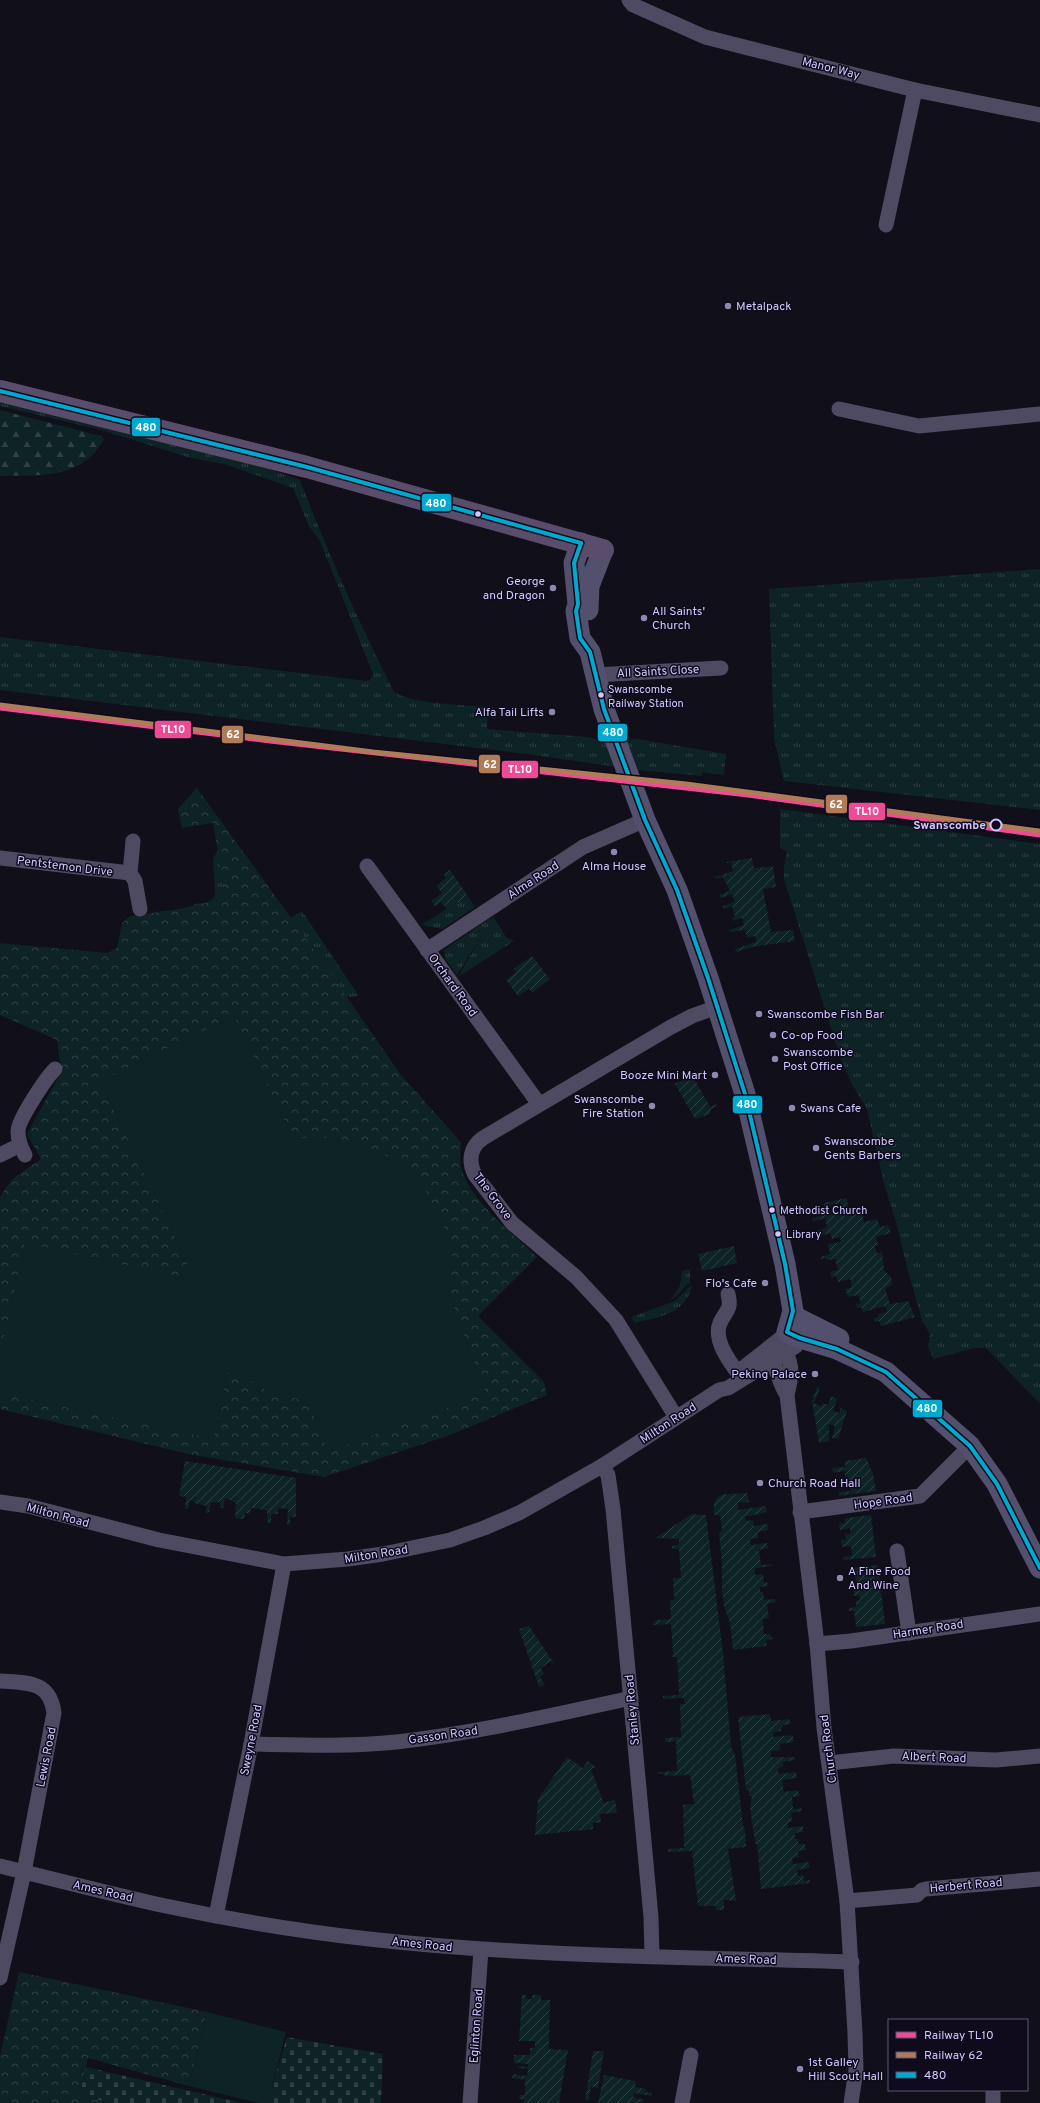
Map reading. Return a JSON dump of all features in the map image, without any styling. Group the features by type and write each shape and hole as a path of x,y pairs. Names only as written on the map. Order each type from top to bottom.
{"main road":[{"path":"0,391 307,467 585,545"},
{"path":"585,545 571,604 576,611 580,638 590,652"},
{"path":"585,545 588,607 592,640 590,652 601,700 639,800 645,820 677,890 748,1104 785,1264 792,1334 837,1349 883,1371 970,1446 997,1484 1040,1568"}],"street":[{"name":"Manor Way","path":"629,0 633,5 705,37 916,90 1040,115"},
{"path":"886,225 916,90"},
{"path":"839,409 919,426 1040,414"},
{"name":"All Saints Close","path":"595,675 721,668"},
{"name":"Alma Road","path":"427,950 583,847 645,820"},
{"name":"Pentstemon Drive","path":"133,842 130,873 135,881 140,909"},
{"name":"Pentstemon Drive","path":"0,858 130,873"},
{"name":"Orchard Road","path":"367,866 540,1104"},
{"name":"The Grove","path":"676,1417 616,1320 576,1277 523,1232 496,1204 472,1169 471,1154 477,1142 540,1104 682,1021 717,1007"},
{"path":"0,1156 23,1150 19,1126 44,1080 55,1069"},
{"path":"728,1294 730,1306 719,1324 719,1334 725,1354 737,1372"},
{"name":"Milton Road","path":"0,1502 28,1506 159,1540 284,1564 348,1559 422,1547 450,1540 484,1528 519,1513 602,1466 719,1390 728,1388 770,1356 792,1334"},
{"name":"Church Road","path":"792,1334 792,1366 787,1395 817,1644 829,1763 847,1901 852,1962 856,2063 851,2103"},
{"name":"Milton Road","path":"719,1390 724,1382 737,1372 770,1356"},
{"name":"Church Road","path":"770,1356 782,1388 787,1395"},
{"name":"Hope Road","path":"800,1512 920,1496 970,1446"},
{"name":"Stanley Road","path":"602,1466 608,1475 613,1508 651,1917 652,1956"},
{"path":"897,1551 909,1633"},
{"name":"Sweyne Road","path":"216,1916 251,1744 284,1564"},
{"name":"Harmer Road","path":"817,1644 909,1633 979,1621 1040,1614"},
{"name":"Lewis Road","path":"0,1681 38,1686 49,1695 53,1706 52,1728 24,1872 0,1978"},
{"name":"Gasson Road","path":"251,1744 341,1746 428,1738 564,1714 631,1698"},
{"name":"Albert Road","path":"829,1763 894,1756 996,1760 1040,1756"},
{"name":"Ames Road","path":"0,1866 156,1904 216,1916 367,1939 481,1950 852,1962"},
{"name":"Herbert Road","path":"847,1901 916,1895 926,1889 1040,1879"},
{"name":"Eglinton Road","path":"470,2103 481,1950"},
{"path":"682,2103 691,2055"},
{"path":"993,2091 993,2103"}],"green space":[{"path":"0,397 244,460 300,480 332,560 393,690 399,695 437,703 488,707 487,729 589,737 604,742 637,739 726,754 724,775 702,772 702,776 637,770 527,754 0,690 0,637 367,681 370,680 373,674 320,541 309,526 293,488 225,464 191,458 101,430 0,406"},
{"path":"0,410 101,436 104,439 95,452 84,462 72,468 45,475 0,476"},
{"path":"1040,569 1040,810 784,781 774,738 769,589"},
{"path":"197,788 310,944 401,1075 461,1142 461,1167 474,1194 494,1217 537,1257 478,1316 544,1382 547,1395 450,1435 324,1477 188,1454 0,1409 0,1197 12,1179 41,1159 27,1134 61,1072 57,1040 0,1015 0,943 107,953 117,948 122,923 130,916 174,910 220,900 225,892 213,823 182,828 178,809"},
{"path":"780,809 1040,844 1040,1404 986,1348 974,1348 933,1359 928,1346 930,1334 922,1320 909,1275 896,1222 883,1180 867,1109 853,1086 841,1060 784,879 784,867 787,852 780,848"},
{"path":"218,849 231,885 216,910 152,912 188,909 195,904 208,902 214,898 213,859"},
{"path":"752,858 754,868 773,866 776,887 763,889 771,932 793,930 795,941 752,947 736,952 735,949 756,942 755,936 747,938 745,930 730,932 730,930 744,925 742,918 733,921 732,918 735,917 732,906 724,909 723,906 735,902 732,894 720,898 719,895 730,891 723,877 716,879 715,877 733,871 731,862 726,862"},
{"path":"450,870 468,896 447,909 441,902 435,906 431,901 442,893 436,886 446,878 444,874"},
{"path":"468,896 475,907 442,929 421,925"},
{"path":"302,911 359,996 332,998 258,936"},
{"path":"493,916 506,937 514,941 458,977"},
{"path":"490,918 491,921 457,975 445,959 444,950"},
{"path":"532,956 550,979 532,993 529,989 518,996 506,980 516,972 513,969"},
{"path":"234,1016 294,1140 315,1136 357,1142 395,1160 425,1189 444,1226 453,1258 448,1292 486,1393 328,1452 308,1401 270,1393 229,1367 213,1439 0,1393 0,1355 25,1243 187,1279 187,1262 100,1081"},
{"path":"703,1069 705,1073 695,1080 710,1107 717,1104 717,1106 711,1109 710,1114 695,1119 675,1084"},
{"path":"846,1198 849,1209 860,1206 864,1222 877,1219 880,1227 888,1225 891,1233 876,1237 878,1245 875,1246 877,1253 882,1252 884,1270 891,1277 892,1285 885,1288 890,1304 908,1301 915,1317 881,1326 879,1321 874,1322 874,1318 879,1317 878,1314 887,1312 885,1306 863,1312 861,1307 857,1308 856,1304 861,1303 858,1295 848,1297 845,1289 852,1287 850,1279 838,1282 836,1276 831,1277 830,1272 838,1270 835,1259 827,1260 826,1258 821,1259 821,1257 830,1254 828,1244 841,1242 840,1237 832,1239 830,1233 817,1237 815,1231 827,1228 825,1218 813,1221 812,1218 842,1211 840,1203 825,1207 824,1203"},
{"path":"734,1246 737,1263 702,1271 698,1254"},
{"path":"690,1269 690,1284 687,1284 678,1295 670,1301 680,1286 682,1271"},
{"path":"690,1286 692,1286 683,1303 670,1313 635,1323 631,1317 675,1301"},
{"path":"817,1387 820,1388 814,1403 822,1406 823,1403 828,1405 831,1396 837,1399 833,1410 839,1413 841,1408 847,1411 838,1439 832,1438 835,1426 829,1424 829,1441 819,1443 812,1401"},
{"path":"866,1458 873,1474 876,1491 839,1496 839,1492 851,1491 850,1485 845,1486 845,1471 833,1473 832,1468 845,1467 845,1461"},
{"path":"185,1461 296,1478 296,1517 290,1517 290,1525 287,1525 288,1509 278,1508 278,1514 271,1514 271,1523 268,1523 267,1510 251,1508 250,1514 245,1513 244,1519 235,1518 236,1503 225,1498 223,1508 220,1508 220,1502 211,1503 209,1513 206,1512 207,1506 194,1503 194,1501 190,1500 188,1509 185,1509 186,1497 179,1496"},
{"path":"747,1493 749,1502 738,1503 738,1510 766,1506 767,1512 745,1517 746,1521 753,1520 754,1526 768,1524 768,1530 758,1532 758,1538 750,1539 751,1545 767,1543 768,1548 759,1550 761,1565 772,1564 772,1566 755,1568 755,1575 763,1574 764,1582 767,1582 768,1586 760,1587 760,1592 763,1592 764,1600 775,1599 776,1602 767,1604 769,1618 763,1619 764,1634 769,1634 773,1639 766,1640 767,1646 733,1650 730,1623 724,1606 722,1590 722,1561 719,1533 722,1531 720,1515 714,1515 714,1507 715,1501 722,1495"},
{"path":"692,1514 706,1515 723,1652 731,1747 735,1754 743,1826 745,1830 746,1847 728,1849 736,1901 724,1900 724,1910 716,1910 716,1906 698,1906 692,1851 668,1852 668,1849 684,1848 683,1805 694,1804 690,1775 665,1776 664,1774 658,1774 658,1772 677,1771 676,1741 665,1742 665,1738 681,1737 680,1704 685,1704 684,1698 663,1699 663,1696 679,1695 677,1657 672,1657 671,1624 652,1625 656,1620 671,1619 670,1600 674,1600 673,1578 681,1578 679,1549 672,1549 672,1546 679,1545 679,1539 655,1538"},
{"path":"871,1515 876,1557 844,1560 843,1557 852,1556 851,1546 842,1547 841,1540 846,1540 845,1535 851,1533 850,1528 840,1530 839,1524 845,1523 845,1518"},
{"path":"878,1565 885,1624 856,1627 854,1611 849,1611 849,1608 856,1607 856,1601 860,1600 859,1595 853,1596 855,1590 859,1589 859,1584 856,1584 854,1568"},
{"path":"529,1626 556,1666 551,1661 541,1668 544,1674 540,1677 545,1685 539,1687 519,1629"},
{"path":"770,1714 771,1721 789,1719 791,1724 783,1725 781,1731 773,1732 773,1737 793,1735 794,1742 780,1744 780,1750 771,1751 771,1757 795,1757 795,1760 783,1762 783,1767 778,1768 778,1774 796,1772 797,1778 782,1780 784,1792 798,1790 799,1796 792,1797 793,1809 801,1808 802,1811 791,1813 792,1822 788,1822 788,1828 803,1826 803,1832 795,1833 795,1839 798,1839 799,1844 805,1844 806,1850 798,1851 799,1857 792,1858 793,1864 809,1862 810,1868 797,1870 798,1876 803,1875 804,1881 810,1880 810,1883 761,1889 757,1844 755,1844 750,1808 752,1796 749,1796 749,1790 746,1790 738,1717"},
{"path":"567,1757 583,1768 588,1761 596,1767 591,1769 604,1803 615,1799 617,1813 600,1814 601,1823 593,1823 593,1829 535,1835 538,1799"},
{"path":"19,1972 207,2012 189,2086 88,2058 79,2096 111,2103 0,2103 0,2056"},
{"path":"522,1995 526,1995 526,1999 532,1999 532,1995 541,1995 541,2000 550,2000 549,2049 568,2050 559,2103 524,2103 524,2100 519,2099 520,2095 525,2095 525,2080 512,2078 513,2074 527,2076 528,2069 518,2068 518,2066 528,2067 528,2064 514,2063 514,2055 530,2055 530,2048 535,2048 535,2041 519,2041"},
{"path":"207,2012 286,2032 268,2103 258,2103 189,2086"},
{"path":"287,2037 383,2054 381,2103 267,2103"},
{"path":"593,2051 604,2051 598,2088 591,2087 589,2100 585,2100"},
{"path":"86,2067 242,2103 111,2103 79,2096"},
{"path":"604,2075 636,2081 635,2087 646,2089 645,2092 652,2093 652,2096 634,2093 633,2097 644,2100 643,2103 598,2103"}],"rail line":[{"name":"62","path":"0,705 373,752 686,784 1039,831"},
{"name":"TL10","path":"0,708 270,741 748,795 1040,835"}],"transit line":[{"name":"480","path":"0,391 307,467 581,543"},
{"name":"480","path":"581,543 574,563 578,604 576,611 580,638 590,652 604,709 645,820 677,890 708,978 745,1094 785,1264 793,1311 787,1332 800,1338 837,1349 886,1372 970,1446 997,1484 1040,1568"}],"place":[{"name":"Metalpack","path":"728,306"},
{"name":"George and Dragon","path":"553,588"},
{"name":"All Saints' Church","path":"644,618"},
{"name":"Swanscombe Railway Station","path":"601,695"},
{"name":"Alfa Tail Lifts","path":"552,712"},
{"name":"Swanscombe","path":"996,825"},
{"name":"Alma House","path":"614,852"},
{"name":"Swanscombe Fish Bar","path":"759,1014"},
{"name":"Co-op Food","path":"773,1035"},
{"name":"Swanscombe Post Office","path":"775,1059"},
{"name":"Booze Mini Mart","path":"715,1075"},
{"name":"Swanscombe Fire Station","path":"652,1106"},
{"name":"Swans Cafe","path":"792,1108"},
{"name":"Swanscombe Gents Barbers","path":"816,1148"},
{"name":"Methodist Church","path":"772,1210"},
{"name":"Library","path":"778,1234"},
{"name":"Flo's Cafe","path":"765,1283"},
{"name":"Peking Palace","path":"815,1374"},
{"name":"Church Road Hall","path":"760,1483"},
{"name":"A Fine Food And Wine","path":"840,1578"},
{"name":"1st Galley Hill Scout Hall","path":"800,2069"}]}
